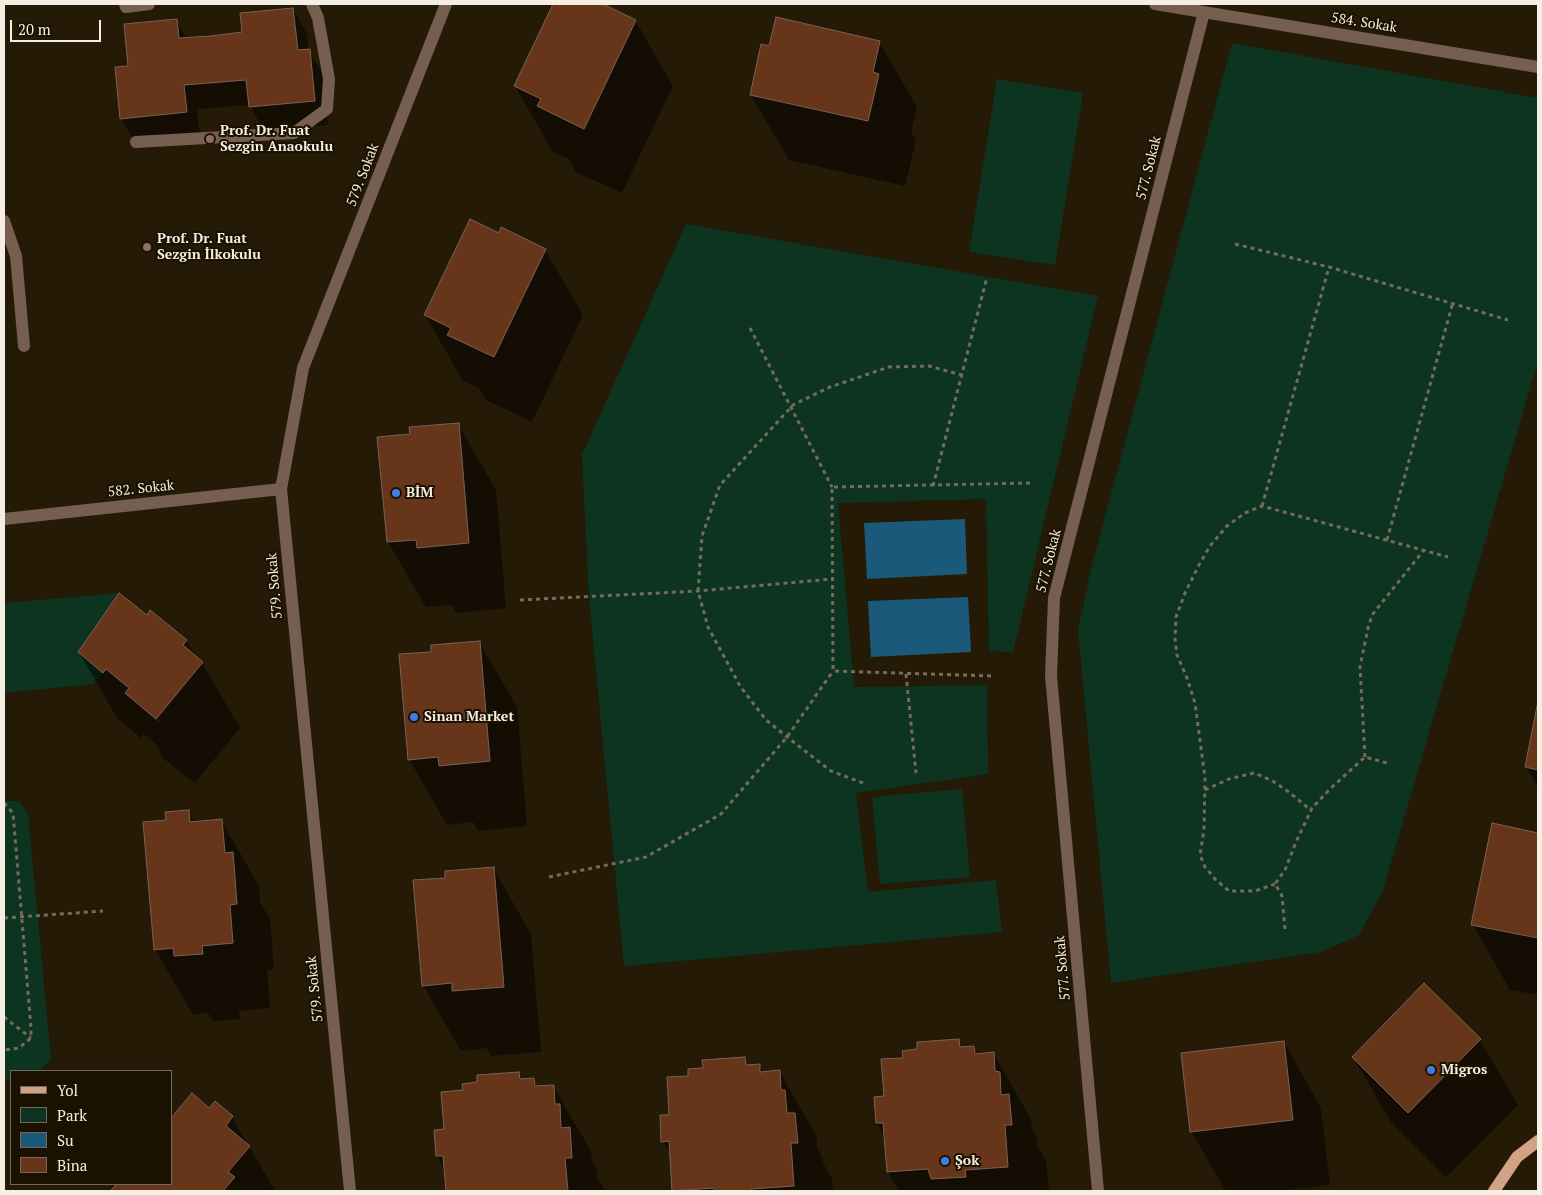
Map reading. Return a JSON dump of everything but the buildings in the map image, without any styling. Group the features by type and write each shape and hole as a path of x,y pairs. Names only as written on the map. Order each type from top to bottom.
{"main road":[{"path":"1494,1191 1517,1157 1538,1141"}],"street":[{"path":"125,4 126,7 149,4"},
{"path":"136,142 294,133 327,109 329,79 318,18 312,4"},
{"name":"579. Sokak","path":"350,1191 281,489 303,368 446,4"},
{"name":"584. Sokak","path":"1156,4 1538,67"},
{"name":"577. Sokak","path":"1098,1191 1051,676 1054,598 1204,12"},
{"path":"4,221 16,256 24,346"},
{"name":"582. Sokak","path":"4,519 281,489"}],"path":[{"path":"1235,244 1329,266 1508,320"},
{"path":"1262,506 1329,266"},
{"path":"933,486 988,277"},
{"path":"1387,540 1453,302"},
{"path":"550,877 646,856 721,814 787,737 833,671 832,487 750,328"},
{"path":"863,782 831,771 787,737 766,720 740,686 708,627 698,591 702,536 720,485 791,407 830,387 889,367 929,366 962,375"},
{"path":"832,487 1032,483"},
{"path":"1366,757 1330,788 1312,808 1285,870 1275,884 1255,891 1229,891 1215,880 1200,854 1204,830 1205,790 1200,739 1195,703 1177,655 1175,639 1176,617 1185,593 1210,546 1226,526 1244,513 1262,506 1448,557"},
{"path":"1366,757 1360,667 1368,628 1372,615 1424,550"},
{"path":"520,600 698,591 832,579"},
{"path":"833,671 991,676"},
{"path":"906,674 916,773"},
{"path":"1366,757 1387,763"},
{"path":"1205,790 1229,779 1254,773 1271,780 1307,807 1312,808"},
{"path":"4,803 14,813 32,1028 31,1038 19,1048 4,1050"},
{"path":"1275,884 1282,896 1285,929"},
{"path":"4,918 103,911"},
{"path":"4,1017 31,1038"}],"green space":[{"path":"1232,43 1538,98 1538,361 1383,890 1359,935 1321,952 1111,983 1078,630 1092,565"},
{"path":"997,79 1083,93 1055,265 969,252"},
{"path":"686,224 1098,296 1013,652 989,651 986,499 838,503 854,687 987,685 988,774 856,793 868,892 996,880 1002,932 624,966 589,597 582,455"},
{"path":"119,593 78,652 103,673 93,684 4,693 4,603"},
{"path":"962,789 970,877 880,884 872,797"},
{"path":"4,801 19,801 28,813 51,1059 40,1070 10,1070 10,1079 4,1080"}],"water":[{"path":"965,519 967,574 867,579 864,523"},
{"path":"968,597 971,652 871,657 868,601"}],"place":[{"name":"Prof. Dr. Fuat Sezgin Anaokulu","path":"210,139"},
{"name":"Prof. Dr. Fuat Sezgin İlkokulu","path":"147,247"},
{"name":"BİM","path":"396,493"},
{"name":"Sinan Market","path":"414,717"},
{"name":"Migros","path":"1431,1070"},
{"name":"Şok","path":"945,1161"}]}
